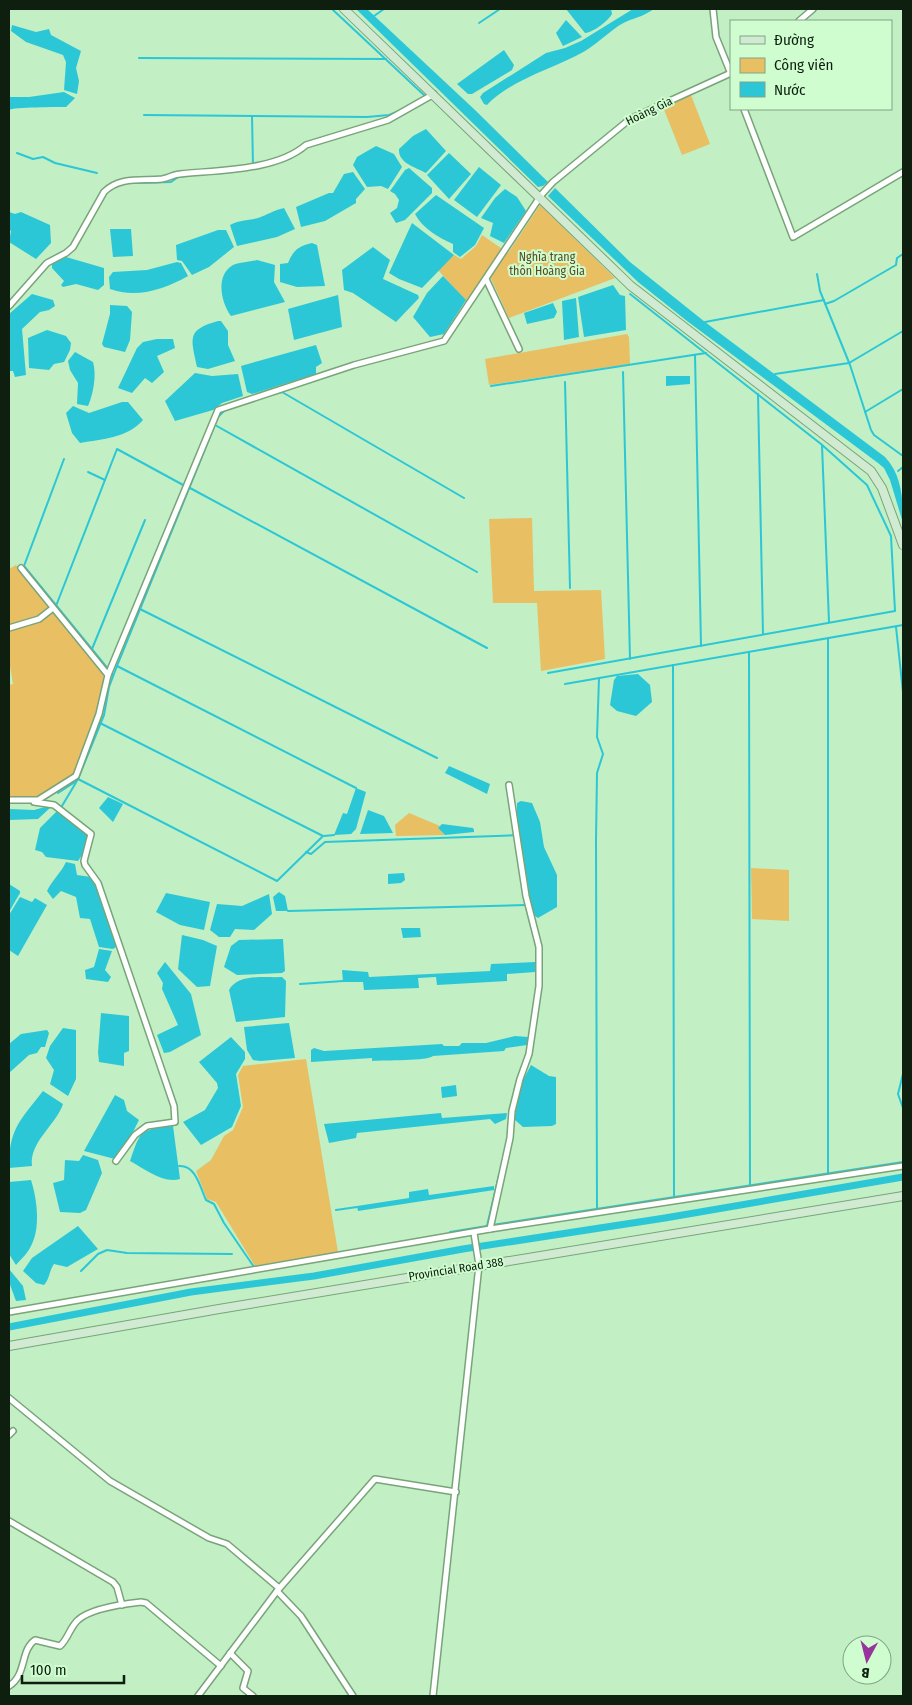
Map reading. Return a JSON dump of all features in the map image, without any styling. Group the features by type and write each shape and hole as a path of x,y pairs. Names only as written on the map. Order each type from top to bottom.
{"main road":[{"path":"344,9 541,196 631,286 871,471 882,488 903,545"},
{"name":"Provincial Road 388","path":"9,1346 479,1263 903,1196"}],"street":[{"path":"713,9 716,37 730,72"},
{"path":"799,20 813,9"},
{"name":"Hoàng Gia","path":"108,675 218,410 225,406 354,365 444,341 541,196 553,182 630,118 730,74"},
{"path":"9,306 47,263 73,247 104,192 110,186 128,180 165,179 178,174 250,166 279,160 297,153 306,145 388,120 434,94"},
{"path":"744,110 793,237 903,172"},
{"path":"486,279 519,349"},
{"path":"21,568 108,675 100,710 77,773 69,782 34,802"},
{"path":"9,628 39,619 52,608"},
{"path":"490,1229 510,1138 514,1103 529,1054 538,995 540,960 536,930 526,896 510,785"},
{"path":"9,800 54,805 91,834 85,865 98,883 174,1106 174,1122 147,1126 135,1135 116,1160"},
{"path":"9,1312 474,1234 490,1229 903,1166"},
{"path":"433,1696 479,1263 474,1234"},
{"path":"9,1398 110,1481 201,1534 227,1544 278,1589 301,1616 353,1696"},
{"path":"198,1696 278,1589 374,1479 456,1492"},
{"path":"9,1521 113,1582 117,1587 122,1604"},
{"path":"9,1686 20,1675 31,1642 35,1640 60,1646 79,1619 122,1604 146,1603 221,1666"},
{"path":"230,1653 248,1672 243,1688 253,1696"}],"green space":[{"path":"691,95 710,144 682,155 663,107"},
{"name":"Nghĩa trang thôn Hoàng Gia","path":"540,205 615,278 509,318 488,272 467,302 438,270 454,255 461,259 476,246 482,235 508,253"},
{"path":"627,334 629,337 630,364 489,385 485,359"},
{"path":"532,518 534,591 601,590 605,659 541,671 537,603 493,603 489,519"},
{"path":"16,565 51,607 38,618 9,626 9,569"},
{"path":"52,610 85,647 101,669 104,679 100,705 91,736 76,772 70,779 37,799 9,798 9,685 13,684 9,660 9,629 15,628"},
{"path":"409,813 440,826 438,828 445,835 396,836 395,825"},
{"path":"751,868 789,870 789,921 752,919"},
{"path":"306,1059 338,1252 255,1266 216,1202 207,1199 196,1171 211,1160 224,1136 233,1130 243,1107 238,1075 243,1066"}],"water":[{"path":"356,9 367,9 475,110 548,182 538,187"},
{"path":"566,9 611,9 612,14 600,26 585,33"},
{"path":"633,9 654,9 624,22 585,51 521,81 508,88 487,105 484,104 480,97 483,93 546,53 581,41"},
{"path":"566,20 582,37 563,46 556,33"},
{"path":"12,25 36,32 49,29 51,35 81,51 76,68 79,81 77,94 64,90 66,62 63,55 26,42 11,31"},
{"path":"504,50 514,65 512,70 472,94 468,94 457,84"},
{"path":"64,92 75,98 66,107 9,110 9,97 29,97"},
{"path":"426,129 446,151 426,173 404,161 399,154 399,149 413,136"},
{"path":"376,146 394,154 402,167 388,189 381,186 367,187 353,165 357,157"},
{"path":"449,153 471,174 449,199 427,175"},
{"path":"479,167 501,185 477,217 454,200"},
{"path":"409,168 432,188 432,193 405,220 396,223 390,213 397,208 399,200 390,191 405,170"},
{"path":"353,172 365,189 356,199 356,203 325,221 301,227 296,207 333,193 344,174"},
{"path":"555,188 630,262 705,322 885,457 891,464 898,479 902,496 903,523 890,480 884,468 687,321 638,282 548,196"},
{"path":"505,189 517,197 526,211 504,243 490,236 493,223 481,218 495,198"},
{"path":"436,195 484,228 475,245 460,257 453,252 453,244 431,232 415,214"},
{"path":"284,208 295,229 277,237 237,246 230,225 258,218"},
{"path":"9,212 15,214 21,212 50,225 51,243 36,259 9,242 11,231 9,230"},
{"path":"412,223 454,255 422,288 389,273"},
{"path":"110,229 131,229 133,256 113,257"},
{"path":"218,230 226,230 234,247 209,267 192,275 182,261 177,260 176,245"},
{"path":"312,243 317,245 325,286 297,287 280,282 280,264 288,263 297,250"},
{"path":"373,247 390,260 383,279 418,295 419,298 396,322 353,293 344,290 342,270"},
{"path":"66,257 104,268 104,285 98,290 76,284 63,287 61,285 64,281 52,268 52,264"},
{"path":"257,260 275,265 274,282 285,302 231,316 222,297 224,275 233,265"},
{"path":"177,262 181,263 188,276 170,285 140,293 120,292 110,289 109,277 113,272 147,270"},
{"path":"443,276 466,300 444,334 430,337 413,317 427,293"},
{"path":"613,285 620,295 625,296 626,330 584,337 578,297"},
{"path":"32,294 53,300 55,306 40,312 22,329 26,375 15,377 13,371 9,371 9,314"},
{"path":"338,295 342,327 294,340 288,309"},
{"path":"576,298 579,337 564,340 562,301"},
{"path":"553,303 557,312 554,318 527,324 524,313"},
{"path":"110,305 127,306 132,312 130,340 125,352 104,347 102,344 110,314"},
{"path":"221,321 228,331 228,345 235,361 208,369 197,367 193,349 193,336 200,328"},
{"path":"47,330 66,336 71,343 70,350 64,362 54,364 49,370 29,368 28,338"},
{"path":"157,339 173,339 175,348 157,356 164,372 152,383 145,378 132,393 118,388 137,348 143,342"},
{"path":"316,345 322,363 316,367 316,374 252,394 247,392 241,366"},
{"path":"75,352 93,362 95,373 94,385 88,406 77,404 78,383 70,370 68,361"},
{"path":"195,373 212,376 238,374 243,396 222,403 213,410 175,421 165,401"},
{"path":"666,376 690,376 690,384 666,386"},
{"path":"122,402 128,402 143,420 130,431 106,439 80,443 72,433 66,413 73,406 89,413"},
{"path":"638,674 650,685 652,702 636,716 617,711 610,705 614,680 617,676"},
{"path":"449,766 490,784 487,794 445,773"},
{"path":"356,788 366,792 356,829 351,834 334,835 343,813 347,814"},
{"path":"108,797 123,804 113,822 99,808"},
{"path":"521,801 532,803 540,822 544,847 557,875 557,907 538,918 535,916 531,904 517,818 517,803"},
{"path":"51,807 38,819 9,820 9,809 34,810"},
{"path":"368,810 384,816 393,833 360,834"},
{"path":"57,811 89,834 78,861 46,857 42,852 35,850 40,828"},
{"path":"442,824 473,828 474,832 445,835 438,828"},
{"path":"66,862 75,864 77,875 91,877 95,882 116,947 113,949 99,947 90,919 80,918 76,897 61,891 53,899 47,891"},
{"path":"404,873 405,880 401,883 388,884 388,874"},
{"path":"9,884 20,891 20,893 9,912"},
{"path":"279,892 285,896 288,911 276,911 273,897"},
{"path":"166,893 210,902 204,930 180,925 156,912"},
{"path":"269,894 272,914 254,930 235,929 230,937 219,937 210,930 217,904 242,906"},
{"path":"20,897 32,902 35,898 47,905 18,956 9,950 9,915"},
{"path":"401,928 420,928 421,937 403,938"},
{"path":"182,935 203,940 217,946 210,986 197,987 178,969"},
{"path":"283,939 285,971 282,973 237,975 224,967 231,946 239,940"},
{"path":"99,949 112,951 105,970 111,977 108,982 86,979 85,970 94,967"},
{"path":"165,962 191,994 201,1035 170,1052 164,1053 157,1035 178,1025 162,989 163,983 157,973"},
{"path":"535,962 535,972 507,974 507,981 437,985 436,977 418,978 419,988 364,990 363,982 343,982 342,970 368,972 369,977 490,971 491,964"},
{"path":"282,977 286,981 285,1017 236,1022 229,990 233,985 246,979"},
{"path":"101,1013 129,1016 129,1051 124,1053 124,1066 99,1062"},
{"path":"289,1023 295,1058 253,1060 247,1050 244,1027"},
{"path":"63,1028 76,1030 76,1079 68,1096 50,1084 54,1070 46,1058 50,1046"},
{"path":"47,1030 49,1033 45,1047 41,1047 37,1053 29,1055 9,1073 9,1044 21,1034"},
{"path":"515,1036 528,1037 527,1045 506,1048 504,1051 433,1056 415,1060 372,1061 372,1058 311,1062 311,1050 314,1048 324,1051 442,1044 444,1046 459,1046 462,1043 486,1043"},
{"path":"231,1037 245,1052 245,1059 236,1074 241,1106 232,1127 201,1145 183,1122 205,1110 218,1088 217,1083 199,1062"},
{"path":"531,1065 549,1076 556,1077 556,1124 552,1126 523,1127 514,1119 523,1080"},
{"path":"456,1085 457,1096 442,1098 441,1087"},
{"path":"43,1091 63,1104 60,1112 39,1141 32,1157 32,1166 9,1168 11,1143 17,1126"},
{"path":"115,1095 124,1100 127,1111 139,1120 130,1138 115,1159 84,1151"},
{"path":"441,1113 442,1118 507,1113 506,1119 495,1124 490,1119 357,1133 356,1138 329,1143 324,1124"},
{"path":"173,1126 180,1179 161,1178 130,1161 143,1133 148,1130"},
{"path":"83,1155 98,1160 102,1173 86,1210 80,1213 60,1212 53,1183 64,1180 65,1160 79,1161"},
{"path":"31,1180 36,1204 36,1231 30,1249 16,1265 9,1254 9,1182"},
{"path":"494,1186 494,1190 358,1211 357,1206 409,1198 409,1192 428,1189 429,1195"},
{"path":"78,1226 98,1249 67,1267 54,1264 44,1285 36,1283 23,1271 32,1258"},
{"path":"9,1269 23,1286 26,1300 16,1301 9,1282"}],"waterway":[{"path":"332,9 425,96 423,98"},
{"path":"374,16 384,9"},
{"path":"479,23 500,9"},
{"path":"139,58 386,59"},
{"path":"144,115 367,117 389,115 399,111"},
{"path":"252,116 253,166"},
{"path":"17,153 33,159 43,157 55,163 97,173"},
{"path":"281,162 291,158"},
{"path":"134,183 171,182 178,177 192,175"},
{"path":"825,304 834,301 896,265 897,258 903,254"},
{"path":"817,274 820,291 850,365 871,430 874,435 903,456"},
{"path":"548,673 895,611 891,536 867,485 821,444 630,294"},
{"path":"705,322 824,300"},
{"path":"775,374 849,363 903,331"},
{"path":"491,386 706,353"},
{"path":"695,355 701,646"},
{"path":"623,372 630,659"},
{"path":"565,382 570,588"},
{"path":"865,412 903,389"},
{"path":"270,395 282,392 464,498"},
{"path":"758,394 763,634"},
{"path":"62,806 78,779 104,715 109,687 117,666 218,417 225,410"},
{"path":"215,425 477,572"},
{"path":"822,445 829,622"},
{"path":"56,606 117,449 185,486"},
{"path":"64,459 24,566 113,675"},
{"path":"898,471 903,467"},
{"path":"88,472 105,480"},
{"path":"190,488 487,648"},
{"path":"92,649 145,520"},
{"path":"140,609 437,758"},
{"path":"565,684 903,625"},
{"path":"896,627 903,692"},
{"path":"828,639 828,1173"},
{"path":"749,652 750,1185"},
{"path":"673,665 674,1197"},
{"path":"117,666 356,788"},
{"path":"597,1209 596,840 597,773 603,754 597,737 599,678"},
{"path":"78,779 277,881 323,836 100,723"},
{"path":"58,793 75,782"},
{"path":"324,836 334,835"},
{"path":"306,852 311,854 325,842 521,835"},
{"path":"288,911 526,905"},
{"path":"300,984 343,981"},
{"path":"903,1074 898,1094 903,1108"},
{"path":"514,1092 517,1080"},
{"path":"509,1124 510,1111"},
{"path":"492,1225 903,1162"},
{"path":"179,1166 190,1169 197,1178 206,1200 214,1204 224,1223 254,1267"},
{"path":"450,1232 487,1226 499,1175"},
{"path":"9,1327 191,1292 314,1276 463,1249 665,1218 903,1177"},
{"path":"336,1210 357,1207"},
{"path":"81,1271 98,1254 107,1250 127,1253 232,1254"}]}
